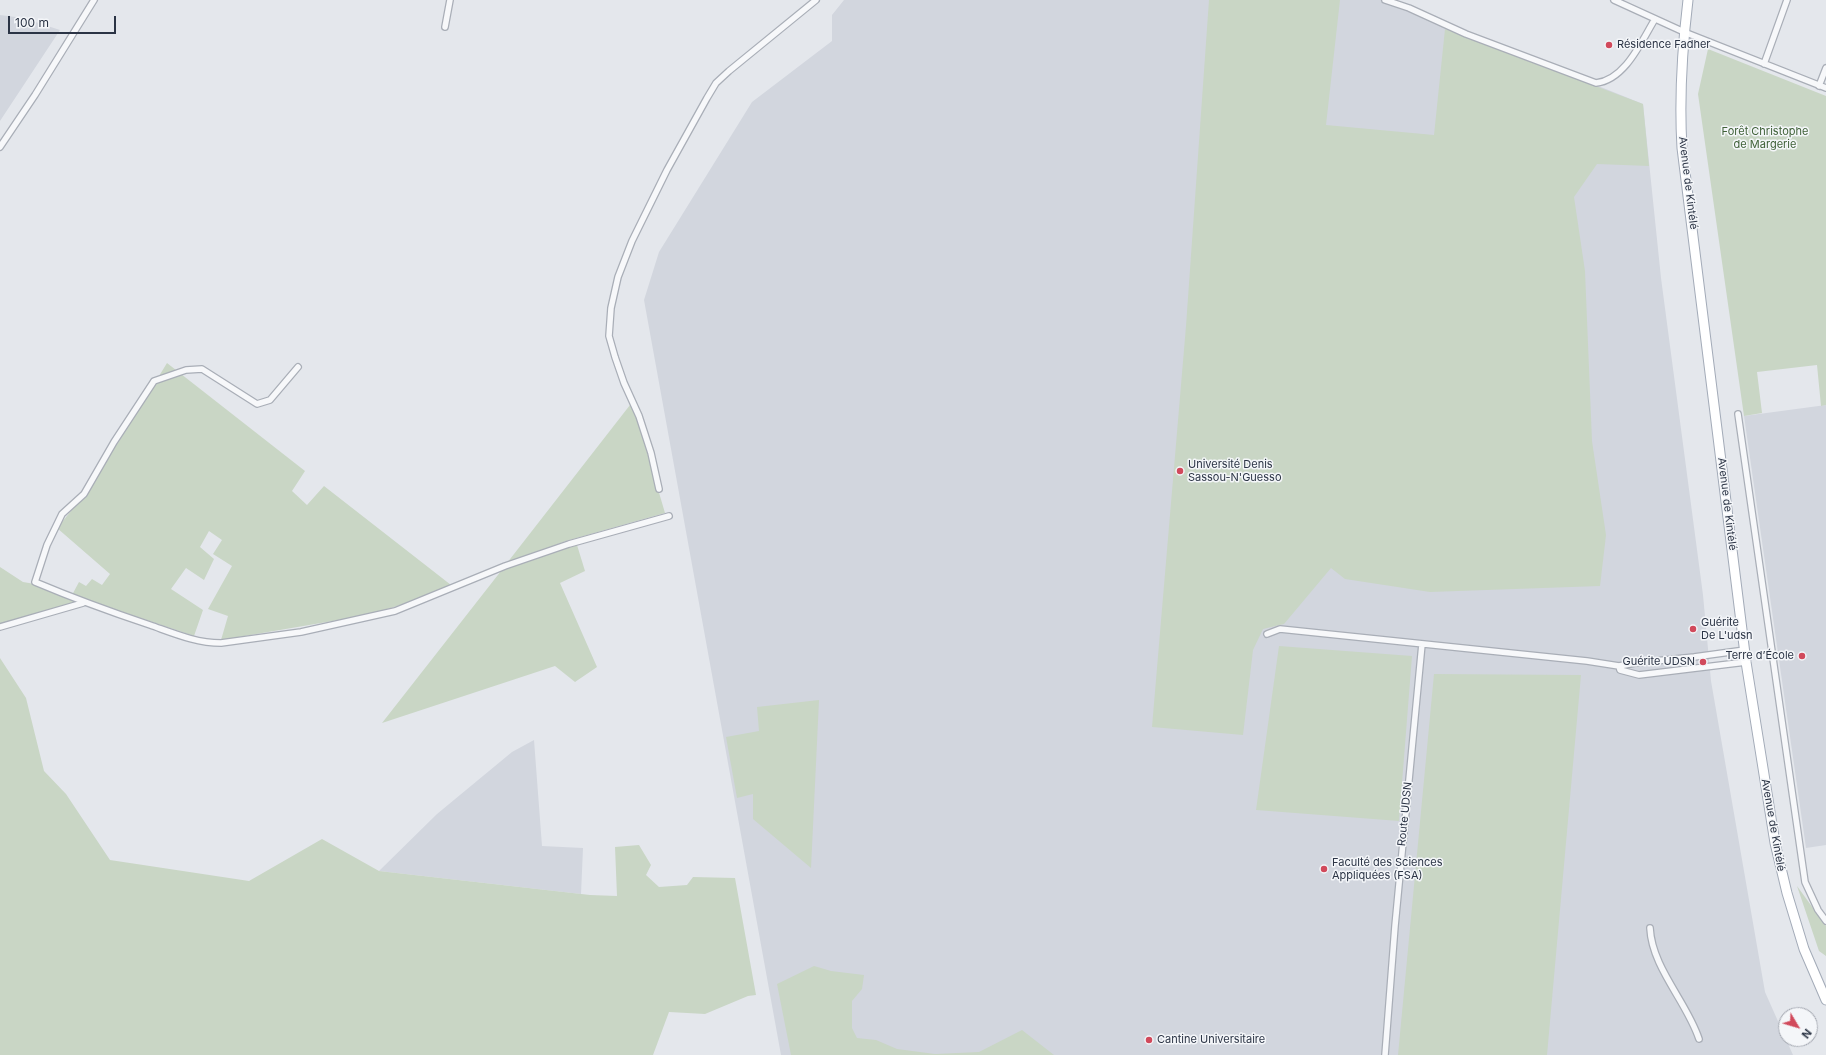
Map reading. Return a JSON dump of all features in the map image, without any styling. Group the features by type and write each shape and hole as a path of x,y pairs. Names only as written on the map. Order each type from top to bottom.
{"main road":[{"name":"Avenue de Kintélé","path":"1688,0 1684,32 1680,100 1682,148 1746,662 1779,864 1804,949 1826,1000"}],"street":[{"path":"0,146 35,95 94,0"},
{"path":"445,27 450,0"},
{"path":"659,489 639,416 624,383 609,336 611,308 618,277 632,241 667,170 716,83 816,0"},
{"path":"1386,0 1409,8 1466,34 1596,83 1607,82 1621,71 1655,19"},
{"path":"1614,0 1684,32 1826,88"},
{"path":"1764,64 1787,0"},
{"path":"1819,86 1826,68"},
{"path":"298,367 270,400 257,404 202,369 186,370 154,381 114,442 84,494 62,514 47,545 38,571 36,582 83,603 183,636 210,643 221,643 293,633 370,618 395,611 505,566 569,544 669,516"},
{"path":"1738,414 1805,882 1818,910 1826,921"},
{"path":"0,627 83,603"},
{"path":"1267,634 1280,629 1587,661 1619,666 1745,650"},
{"path":"1733,652 1743,639"},
{"name":"Route UDSN","path":"1385,1055 1394,926 1422,644"},
{"path":"1619,666 1620,670 1639,675 1746,662"},
{"path":"1735,664 1748,673"},
{"path":"1650,928 1651,942 1676,997 1693,1021 1699,1039"}],"shaded area":[{"name":"Université Denis Sassou-N'Guesso","path":"844,0 1385,0 1643,104 1661,278 1703,595 1711,681 1765,992 1778,1021 1778,1047 1789,1047 1793,1055 781,1055 644,300 659,252 752,102 832,41 832,15"},
{"path":"0,15 23,18 60,30 0,121"},
{"name":"Terre d’École","path":"1826,405 1826,845 1806,848 1744,416"},
{"path":"534,740 542,846 583,848 581,894 379,871 437,814 512,752"}],"green space":[{"path":"1209,0 1340,0 1326,125 1434,135 1445,29 1643,104 1649,166 1597,164 1574,197 1585,271 1592,441 1606,535 1600,586 1430,592 1345,579 1331,568 1284,624 1263,629 1253,650 1243,735 1152,727 1186,326"},
{"name":"Forêt Christophe de Margerie","path":"1708,49 1826,96 1826,405 1821,406 1817,365 1757,372 1762,413 1744,416 1698,94"},
{"path":"167,363 305,471 292,491 307,505 324,486 451,585 410,602 368,615 221,640 228,616 208,609 232,566 213,554 222,540 209,531 200,547 214,559 204,580 186,568 171,589 203,610 194,636 72,595 79,582 86,586 92,579 102,585 110,574 57,528 95,482 102,468 104,459 118,443"},
{"path":"630,405 637,418 665,513 566,541 507,563"},
{"path":"577,545 585,571 560,583 597,667 575,682 555,666 382,723 501,571 534,557"},
{"path":"0,567 23,582 35,584 82,602 0,625"},
{"path":"1279,646 1412,656 1399,821 1256,810"},
{"path":"0,658 26,698 44,771 66,794 110,860 249,881 322,839 379,871 590,895 617,896 615,847 639,845 651,865 646,875 659,887 687,885 693,877 735,878 756,995 748,996 705,1014 669,1012 653,1055 0,1055"},
{"path":"1434,674 1581,675 1547,1055 1398,1055"},
{"path":"819,700 811,868 753,819 753,794 737,798 726,737 759,731 757,707"},
{"path":"1797,886 1826,926 1826,956 1819,951"},
{"path":"814,966 831,971 864,975 862,989 852,1001 852,1028 857,1038 876,1040 897,1049 935,1054 979,1052 1022,1030 1054,1055 791,1055 777,984"}],"place":[{"name":"Résidence Fadher","path":"1609,45"},
{"name":"Université Denis Sassou-N'Guesso","path":"1180,471"},
{"name":"Guérite De L'udsn","path":"1693,629"},
{"name":"Terre d’École","path":"1802,656"},
{"name":"Guérite UDSN","path":"1703,662"},
{"name":"Faculté des Sciences Appliquées (FSA)","path":"1324,869"},
{"name":"Cantine Universitaire","path":"1149,1040"}]}
